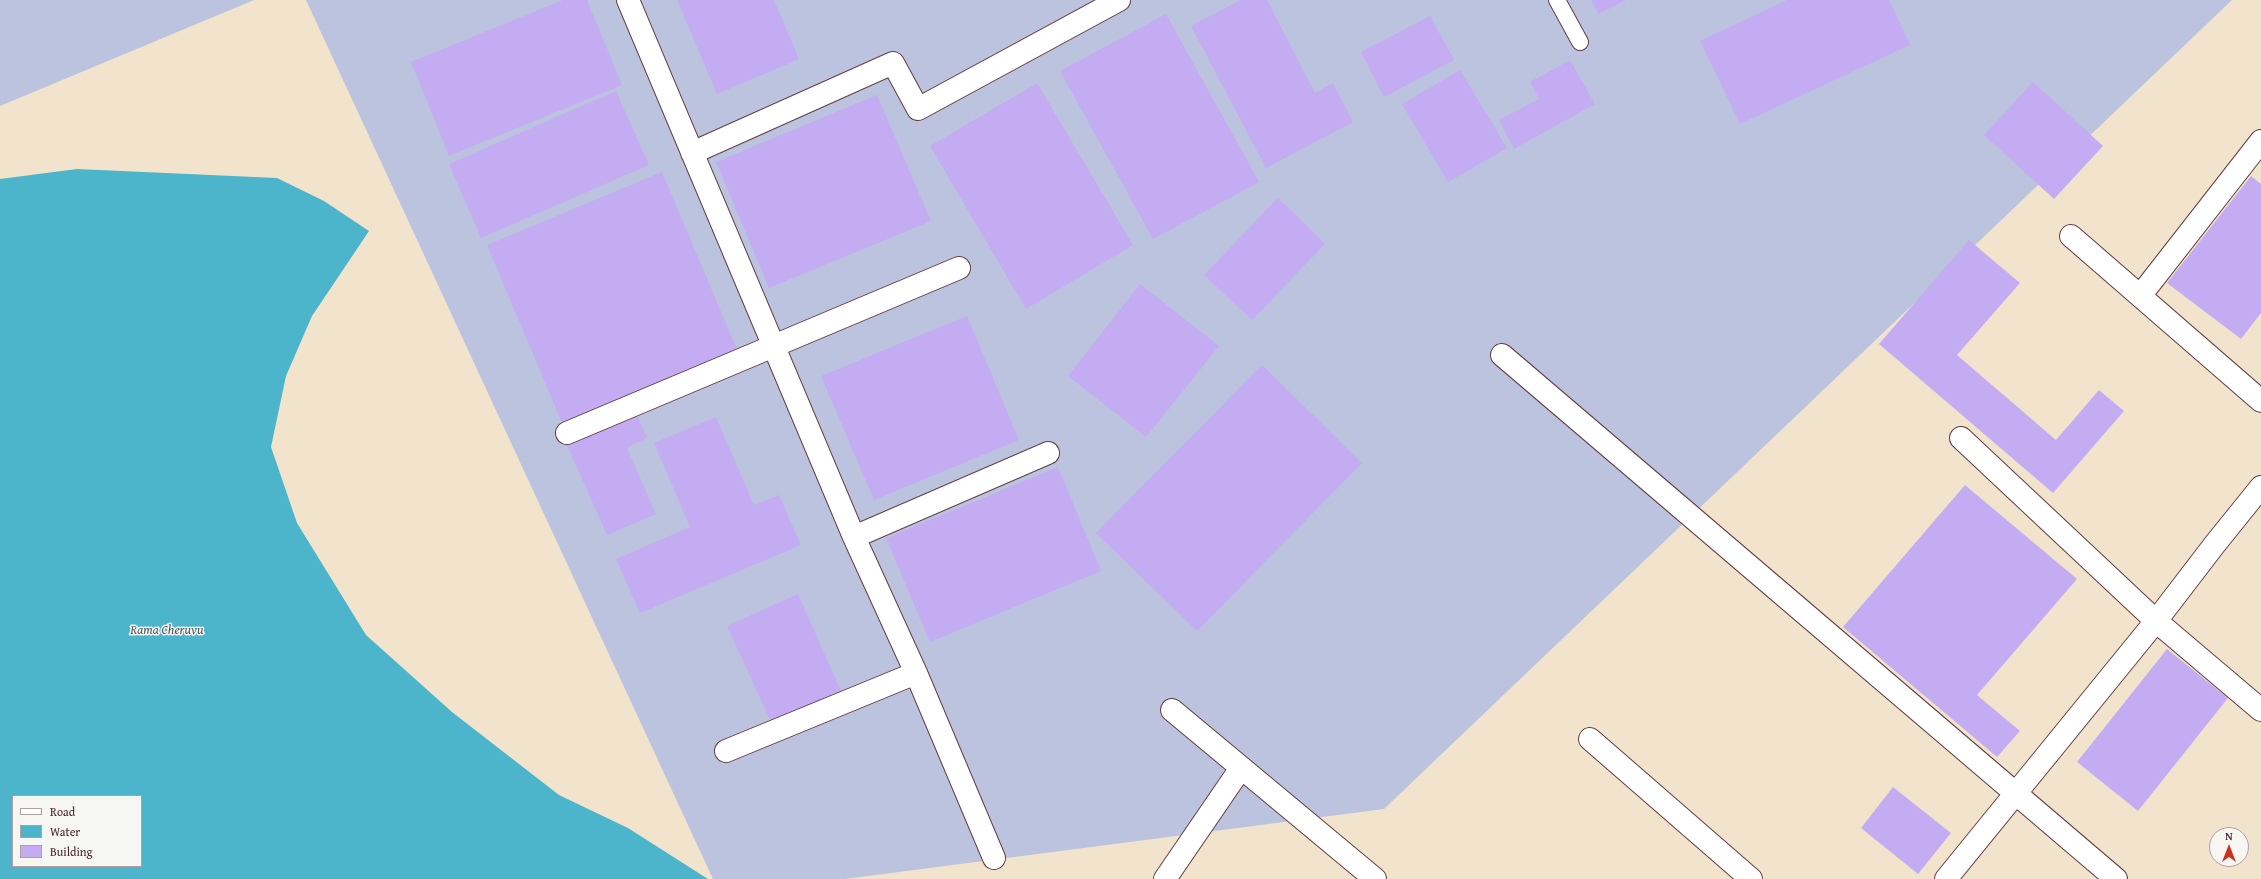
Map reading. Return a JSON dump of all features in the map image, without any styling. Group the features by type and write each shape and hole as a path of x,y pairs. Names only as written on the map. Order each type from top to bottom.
{"street":[{"path":"628,0 772,346 854,537 916,673 994,858"},
{"path":"692,153 893,63 918,109 1119,0"},
{"path":"2140,296 2261,141"},
{"path":"2071,236 2261,401"},
{"path":"567,433 959,268"},
{"path":"1502,355 2116,879"},
{"path":"1961,438 2156,621 2261,710"},
{"path":"854,537 1048,453"},
{"path":"1946,879 2156,621 2261,487"},
{"path":"726,751 916,673"},
{"path":"1172,710 1375,879"},
{"path":"1590,739 1750,879"},
{"path":"1165,879 1241,768"}],"lane":[{"path":"1557,0 1580,42"}],"shaded area":[{"path":"0,0 254,0 0,106"},
{"path":"306,0 2232,0 1384,809 845,879 713,879"}],"water":[{"name":"Rama Cheruvu","path":"77,169 277,178 324,201 369,231 312,316 286,376 271,447 297,523 366,635 452,712 559,795 628,828 708,879 0,879 0,179"}],"building":[{"path":"563,0 587,0 622,85 449,156 411,62"},
{"path":"677,0 774,0 799,59 717,94"},
{"path":"1240,0 1267,0 1315,93 1333,83 1353,122 1266,168 1191,26"},
{"path":"1591,0 1626,0 1599,14"},
{"path":"1787,0 1889,0 1910,45 1740,124 1700,41"},
{"path":"1166,14 1259,182 1153,239 1060,71"},
{"path":"1430,16 1454,60 1384,97 1361,52"},
{"path":"1570,60 1595,104 1514,149 1499,120 1539,99 1530,82"},
{"path":"1460,70 1507,148 1448,182 1402,104"},
{"path":"2033,82 2103,146 2054,199 1984,135"},
{"path":"1037,83 1133,245 1026,309 930,146"},
{"path":"616,91 649,165 481,238 449,164"},
{"path":"877,95 931,221 769,288 716,162"},
{"path":"662,172 738,352 563,425 487,245"},
{"path":"2251,176 2261,184 2261,313 2241,339 2167,283"},
{"path":"1278,198 1325,244 1252,320 1204,275"},
{"path":"1969,240 2020,283 1957,355 2056,440 2099,390 2124,411 2053,493 1879,344"},
{"path":"1140,284 1219,346 1146,437 1068,376"},
{"path":"967,316 1019,440 874,500 821,376"},
{"path":"1262,365 1362,463 1197,631 1096,533"},
{"path":"635,411 647,438 627,448 656,514 607,535 565,441"},
{"path":"716,417 754,505 779,495 801,545 640,613 616,559 690,527 654,443"},
{"path":"1058,467 1101,571 930,642 886,538"},
{"path":"1965,485 2077,579 1977,695 2020,731 1997,757 1843,627"},
{"path":"798,594 841,691 771,722 727,626"},
{"path":"2167,649 2228,698 2138,811 2077,762"},
{"path":"1893,787 1951,833 1918,874 1861,828"}]}
